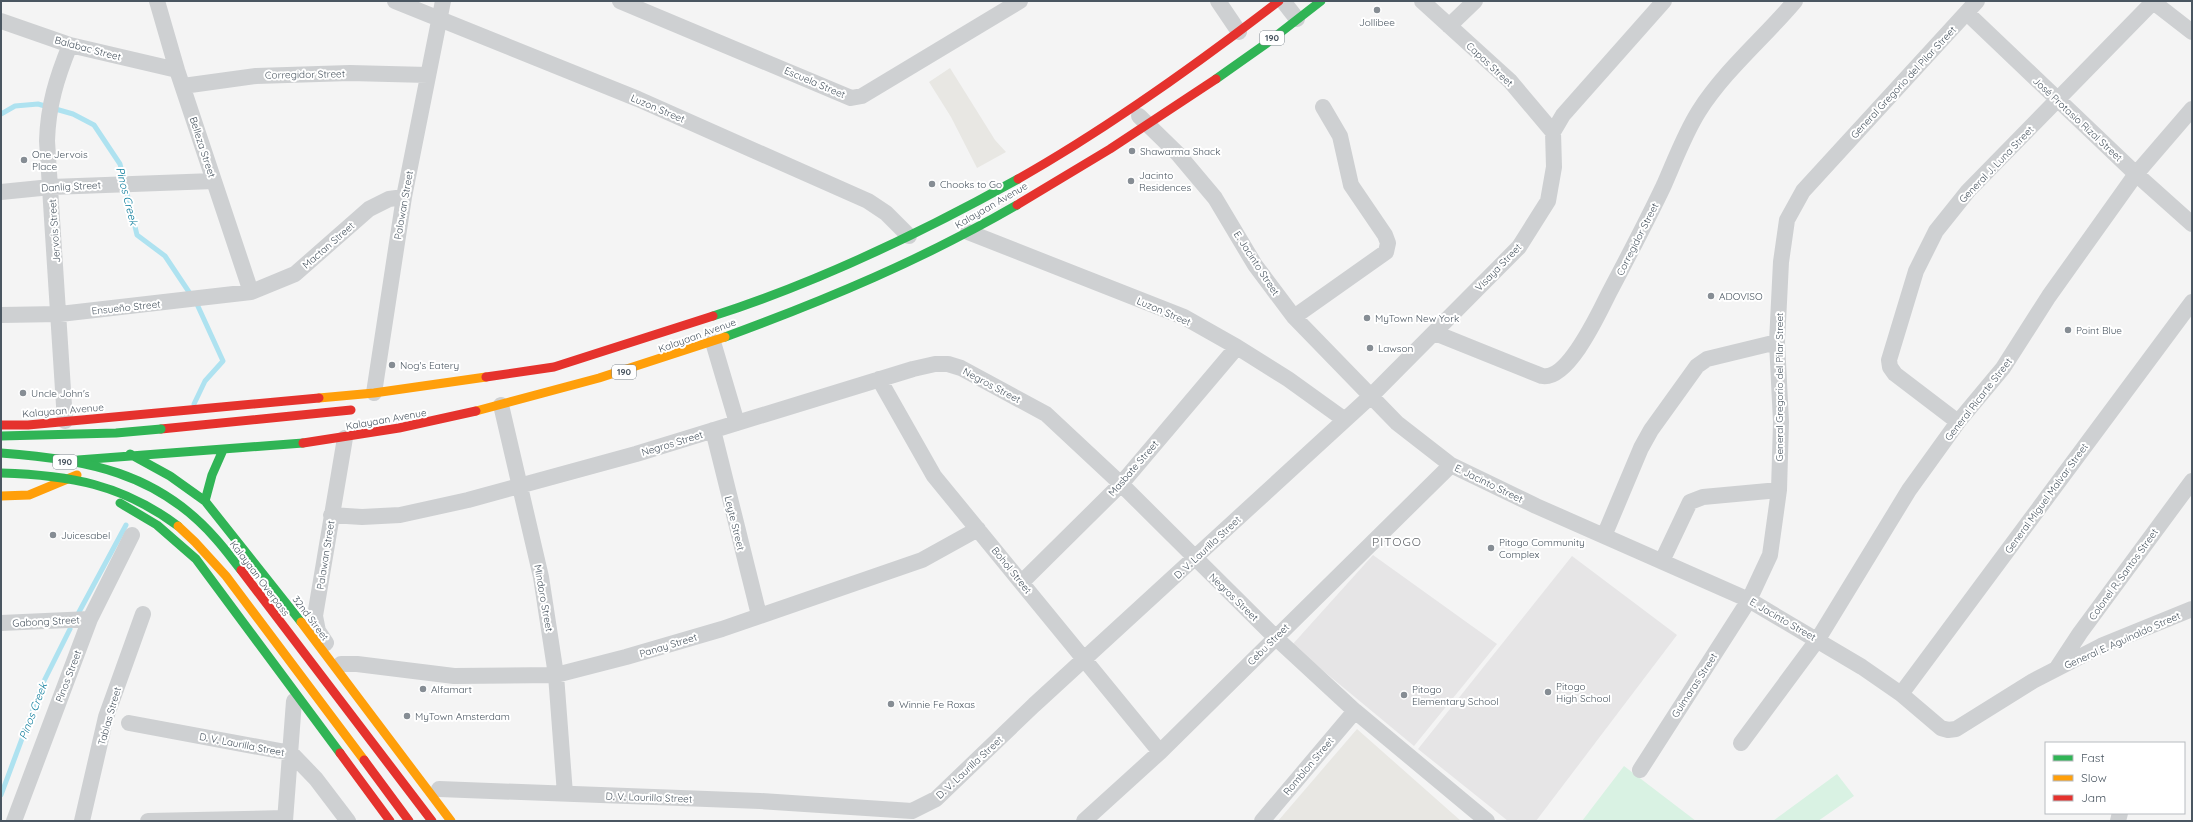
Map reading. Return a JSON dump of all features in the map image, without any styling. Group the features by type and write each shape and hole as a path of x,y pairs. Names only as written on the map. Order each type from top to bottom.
{"main road":[{"name":"Kalayaan Avenue","path":"1,425 65,421 374,393 554,367 744,306 839,268 947,219 1075,148 1133,109 1279,1"},
{"name":"Kalayaan Avenue","path":"1,466 28,466 130,454 223,450 345,438 450,418 581,385 668,358 836,296 916,259 968,232 1082,166 1147,125 1229,70 1297,19 1315,3"},
{"path":"459,390 554,367"},
{"path":"1,436 116,433 266,420 358,409"},
{"name":"32nd Street","path":"65,421 170,476 205,501 258,566 451,821"},
{"path":"205,501 212,475 223,450"},
{"name":"Kalayaan Overpass","path":"1,453 33,455 100,464 152,485 186,509 216,538 432,821"},
{"path":"1,496 29,495 130,454"},
{"path":"1,473 50,474 82,479 99,484 139,501 162,514 182,530 202,549 251,609 409,821"},
{"path":"29,484 56,483 81,488 112,499 141,514 176,540 196,559 390,821"}],"street":[{"name":"Belleza Street","path":"157,1 177,70 251,292"},
{"name":"Luzon Street","path":"395,1 638,99 868,201 886,213 909,236"},
{"name":"Palawan Street","path":"374,393 404,197 443,1"},
{"name":"Escuela Street","path":"620,1 851,98 862,96 1020,1"},
{"path":"1218,1 1239,32"},
{"path":"1283,1 1297,19"},
{"name":"Capas Street","path":"1422,1 1510,81 1553,132"},
{"path":"1449,26 1475,1"},
{"path":"1553,132 1563,115 1664,1"},
{"name":"Corregidor Street","path":"1435,333 1542,376 1548,377 1559,372 1583,342 1645,225 1699,111 1720,83 1795,1"},
{"path":"2153,1 2192,32"},
{"name":"General J. Luna Street","path":"1958,422 1895,374 1890,368 1889,360 1916,271 1936,231 1968,191 2058,101 2153,1"},
{"name":"José Protasio Rizal Street","path":"1972,7 2058,101 2192,224"},
{"name":"General Gregorio del Pilar Street","path":"1749,600 1770,555 1779,490 1781,422 1777,342 1781,262 1787,220 1803,191 1972,7"},
{"name":"Balabac Street","path":"1,21 70,45 177,70"},
{"name":"Jervois Street","path":"65,421 60,314 47,141 49,107 56,80 70,45"},
{"name":"Corregidor Street","path":"183,86 256,76 350,73 428,75"},
{"path":"1294,317 1386,252 1388,243 1385,234 1351,185 1340,136 1324,107"},
{"name":"E. Jacinto Street","path":"1133,109 1147,125 1178,154 1215,198 1255,265 1294,317 1397,423 1451,465 1536,506 1749,600 1818,639 1862,667 1901,694 1941,728 1948,730"},
{"name":"General Ricarte Street","path":"1741,743 1818,639 1909,490 1958,422 2003,368 2049,296 2136,174 2192,109"},
{"name":"Visaya Street","path":"1371,396 1519,247 1534,226 1548,201 1552,185 1554,168 1553,132"},
{"name":"Danlig Street","path":"1,192 51,187 214,181"},
{"name":"Mactan Street","path":"251,292 295,274 369,209 389,199 404,197"},
{"name":"Luzon Street","path":"968,232 1184,317 1237,347 1288,380 1345,420"},
{"name":"Ensueño Street","path":"1,315 60,314 177,302 251,292"},
{"name":"General Miguel Malvar Street","path":"1901,694 2192,302"},
{"path":"713,342 737,423"},
{"path":"1604,536 1641,448 1651,430 1697,366 1707,359 1777,342"},
{"name":"Masbate Street","path":"1022,582 1121,484 1237,347"},
{"name":"Negros Street","path":"331,515 362,517 400,515 468,500 737,423 879,379 935,364 948,364 961,368 1046,414 1121,484 1195,559 1355,711 1487,821"},
{"name":"Bohol Street","path":"879,379 934,476 1160,752"},
{"name":"D. V. Laurilla Street","path":"439,789 760,801 914,816 936,799 1085,659 1371,396"},
{"name":"Mindoro Street","path":"501,405 521,485 541,577 556,675 565,794"},
{"name":"Leyte Street","path":"713,430 759,615"},
{"name":"Palawan Street","path":"340,665 318,631 316,624 331,515 345,438"},
{"name":"Cebu Street","path":"1084,821 1160,752 1275,636 1451,465"},
{"name":"Colonel R. Santos Street","path":"2057,668 2080,633 2192,481"},
{"path":"1662,561 1690,502 1703,497 1779,490"},
{"name":"Panay Street","path":"340,665 357,664 454,676 556,675 626,657 722,629 922,560 978,529"},
{"name":"Pinos Street","path":"14,821 90,619 132,535"},
{"name":"Guimaras Street","path":"1640,770 1749,600"},
{"name":"General E. Aguinaldo Street","path":"1948,730 1956,729 2033,681 2101,646 2192,609"},
{"name":"Tablas Street","path":"82,821 106,717 143,614"},
{"name":"Gabong Street","path":"1,623 90,619"},
{"path":"148,821 285,819 294,701"},
{"name":"Romblon Street","path":"1262,821 1355,711"},
{"name":"D. V. Laurilla Street","path":"129,723 291,753 316,779 348,821"}],"shaded area":[{"path":"950,68 995,140 1006,152 977,168 951,117 929,82"},
{"name":"Pitogo Elementary School","path":"1373,555 1497,644 1414,746 1292,645"},
{"name":"Pitogo High School","path":"1572,556 1677,635 1536,821 1508,821 1418,749"},
{"path":"1357,729 1461,821 1278,821"}],"green space":[{"path":"1624,766 1696,821 1582,821"},
{"path":"1837,774 1854,796 1818,821 1773,821"}],"waterway":[{"name":"Pinos Creek","path":"1,114 15,106 38,104 73,114 94,125 120,164 137,235 165,256 191,295"},
{"name":"Pinos Creek","path":"194,404 205,381 223,361 196,302"},
{"name":"Pinos Creek","path":"79,612 126,525"},
{"name":"Pinos Creek","path":"1,795 42,685 70,629"}],"traffic: fast":[{"path":"1216,79 1267,43 1321,1"},
{"path":"713,316 792,288 869,255 907,237 1018,179"},
{"path":"725,337 837,293 910,261 982,225 1017,205"},
{"path":"1,436 116,433 161,429"},
{"path":"78,460 303,443"},
{"path":"205,501 212,475 223,450"},
{"path":"1,453 91,465 118,473 145,484 170,498 194,516 216,539 241,570"},
{"path":"130,454 170,476 205,501 301,622"},
{"path":"1,473 49,476 94,484 136,500 178,526"},
{"path":"120,503 157,525 196,559 340,753"}],"traffic: slow":[{"path":"476,411 599,378 725,337"},
{"path":"319,398 374,393 486,377"},
{"path":"1,496 29,495 77,475"},
{"path":"178,526 226,576 364,760"},
{"path":"301,622 451,821"}],"traffic: jam":[{"path":"1018,179 1119,117 1184,72 1279,1"},
{"path":"1017,205 1110,149 1216,79"},
{"path":"486,377 554,367 713,316"},
{"path":"1,425 28,425 319,398"},
{"path":"161,429 351,410"},
{"path":"303,443 399,428 476,411"},
{"path":"241,570 432,821"},
{"path":"340,753 390,821"},
{"path":"364,760 409,821"}],"place":[{"name":"Jollibee","path":"1377,10"},
{"name":"Shawarma Shack","path":"1132,151"},
{"name":"One Jervois Place","path":"24,160"},
{"name":"Jacinto Residences","path":"1131,181"},
{"name":"Chooks to Go","path":"932,184"},
{"name":"ADOVISO","path":"1711,296"},
{"name":"MyTown New York","path":"1367,318"},
{"name":"Point Blue","path":"2068,330"},
{"name":"Lawson","path":"1370,348"},
{"name":"Nog's Eatery","path":"392,365"},
{"name":"Uncle John's","path":"23,393"},
{"name":"Juicesabel","path":"53,535"},
{"name":"Pitogo Community Complex","path":"1491,548"},
{"name":"Alfamart","path":"423,689"},
{"name":"Pitogo High School","path":"1548,692"},
{"name":"Pitogo Elementary School","path":"1404,695"},
{"name":"Winnie Fe Roxas","path":"891,704"},
{"name":"MyTown Amsterdam","path":"407,716"}],"district":[{"name":"PITOGO","path":"1397,542"}]}
